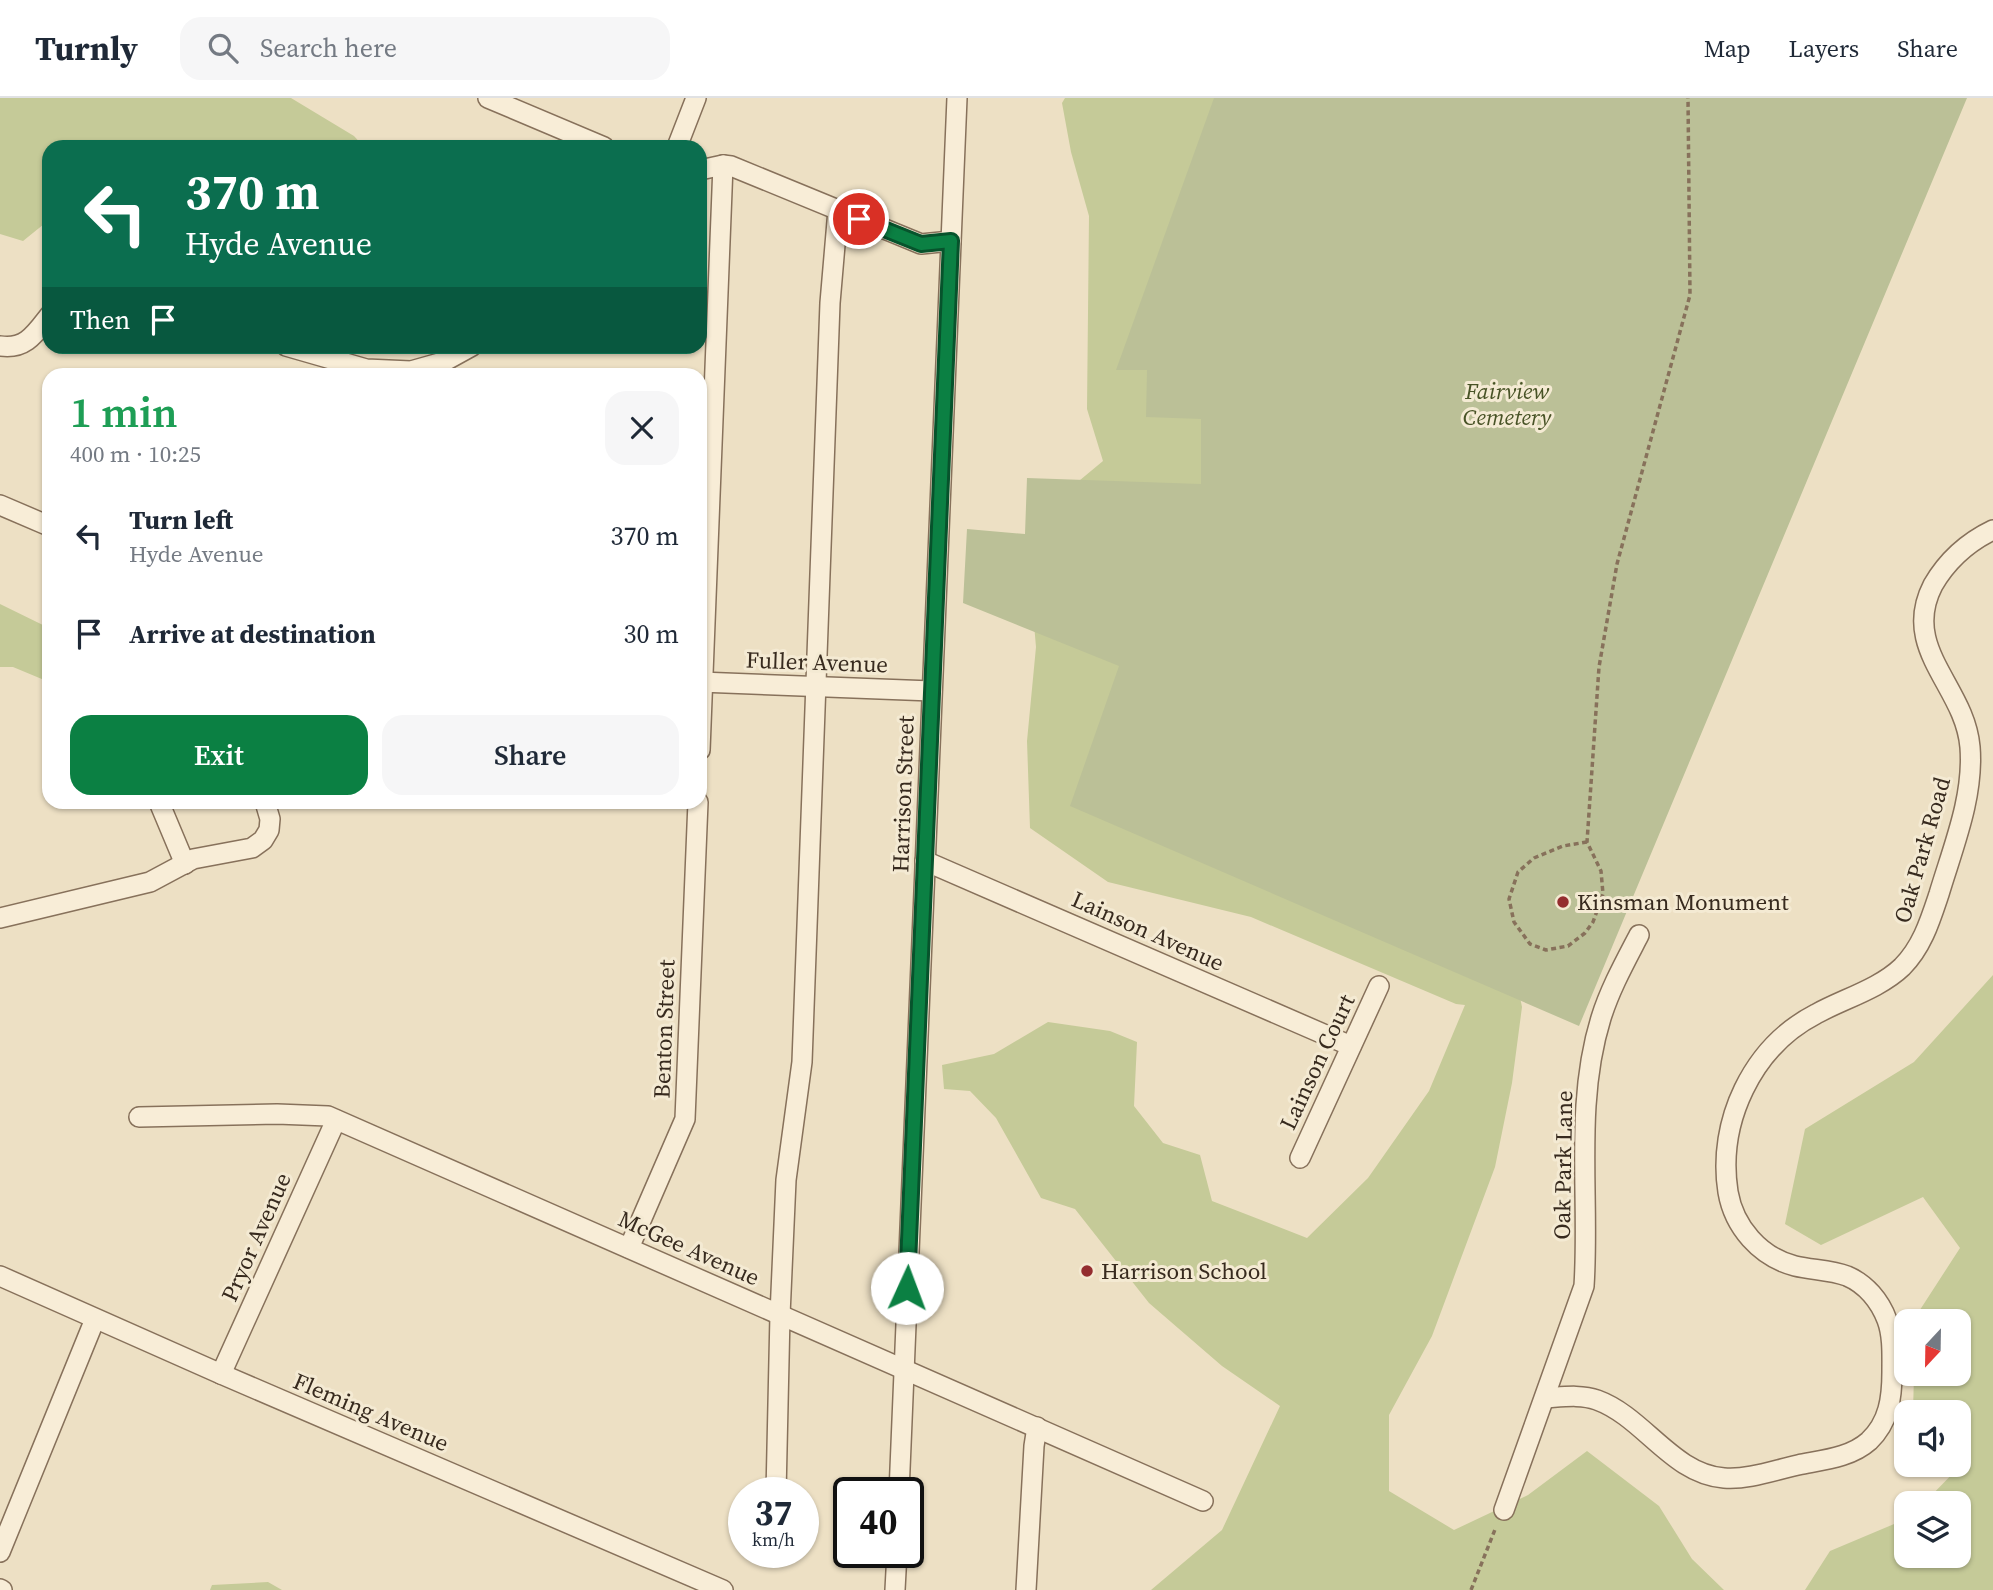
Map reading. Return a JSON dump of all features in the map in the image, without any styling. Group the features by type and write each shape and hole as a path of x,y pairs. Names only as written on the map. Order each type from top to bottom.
{"street":[{"path":"488,98 581,140"},
{"path":"680,140 696,98"},
{"name":"Harrison Street","path":"900,1477 957,98"},
{"path":"707,168 723,165 921,244 951,241"},
{"path":"707,541 723,165"},
{"path":"776,1477 786,1180 802,1062 830,303 838,210"},
{"path":"0,346 9,348 21,345 42,325"},
{"path":"307,354 362,368"},
{"path":"422,368 443,362 457,354"},
{"path":"0,505 42,523"},
{"name":"Oak Park Road","path":"1545,1398 1577,1396 1596,1399 1615,1409 1693,1470 1725,1479 1743,1478 1841,1456 1870,1441 1882,1425 1892,1394 1892,1352 1885,1316 1870,1293 1849,1277 1784,1262 1766,1253 1748,1237 1736,1218 1728,1189 1726,1162 1729,1136 1735,1110 1747,1081 1771,1049 1811,1016 1883,981 1901,968 1917,948 1929,926 1962,814 1970,766 1968,733 1956,702 1930,654 1922,621 1926,600 1939,576 1962,549 1993,530"},
{"name":"Fuller Avenue","path":"707,682 932,691"},
{"path":"162,809 185,864"},
{"path":"0,918 150,882 193,859 252,848 263,840 269,830 267,809"},
{"name":"Benton Street","path":"629,1248 685,1119 698,809"},
{"name":"Lainson Avenue","path":"925,860 1351,1046"},
{"name":"Oak Park Lane","path":"1545,1398 1584,1286 1585,1130 1592,1057 1601,1017 1610,993 1639,935"},
{"name":"Lainson Court","path":"1300,1158 1378,986"},
{"name":"McGee Avenue","path":"139,1117 277,1114 328,1116 1203,1501"},
{"name":"Pryor Avenue","path":"221,1374 336,1119"},
{"name":"Fleming Avenue","path":"0,1276 723,1590"},
{"path":"0,1552 96,1319"},
{"path":"1504,1510 1545,1398"},
{"path":"1026,1590 1037,1427"},
{"path":"895,1590 896,1568"}],"path":[{"path":"1587,842 1563,846 1534,858 1518,872 1509,899 1514,922 1530,944 1546,950 1568,946 1585,933 1593,922 1603,894 1601,871 1587,842 1599,667 1617,564 1690,295 1688,98"},
{"path":"1471,1590 1504,1510"}],"green space":[{"path":"0,98 291,98 358,140 42,140 42,226 23,241 0,234"},
{"name":"Fairview Cemetery","path":"1065,98 1654,98 1501,904 1522,1007 1512,1083 1495,1167 1432,1336 1389,1415 1389,1491 1454,1530 1528,1495 1587,1451 1659,1506 1692,1559 1724,1590 1151,1590 1222,1530 1280,1406 1222,1366 1149,1303 1075,1209 1041,1198 996,1118 970,1091 944,1089 942,1065 994,1054 1048,1022 1110,1031 1137,1042 1134,1106 1163,1143 1200,1155 1212,1201 1307,1238 1368,1178 1429,1091 1465,1005 1456,1004 1251,917 1108,882 1030,828 1027,741 1036,647 1027,544 1050,505 1103,461 1087,409 1089,216 1071,152 1062,103"},
{"name":"Fairview Cemetery","path":"1214,98 1967,98 1579,1026 1070,806 1119,666 963,603 967,529 1025,534 1027,478 1201,484 1201,419 1146,417 1147,370 1116,370"},
{"path":"0,604 42,625 42,679 13,667 0,667"},
{"path":"1993,975 1993,1590 1805,1590 1830,1551 1894,1524 1894,1568 1971,1568 1971,1491 1936,1491 1949,1477 1971,1477 1971,1400 1913,1400 1914,1386 1971,1386 1971,1309 1921,1309 1960,1248 1923,1197 1821,1245 1785,1224 1805,1129 1914,1062"},
{"path":"268,1582 282,1590 210,1590 212,1585"}],"place":[{"name":"Kinsman Monument","path":"1563,902"},
{"name":"Harrison School","path":"1087,1271"}],"route":[{"path":"859,219 921,244 951,241 907,1288"}]}
